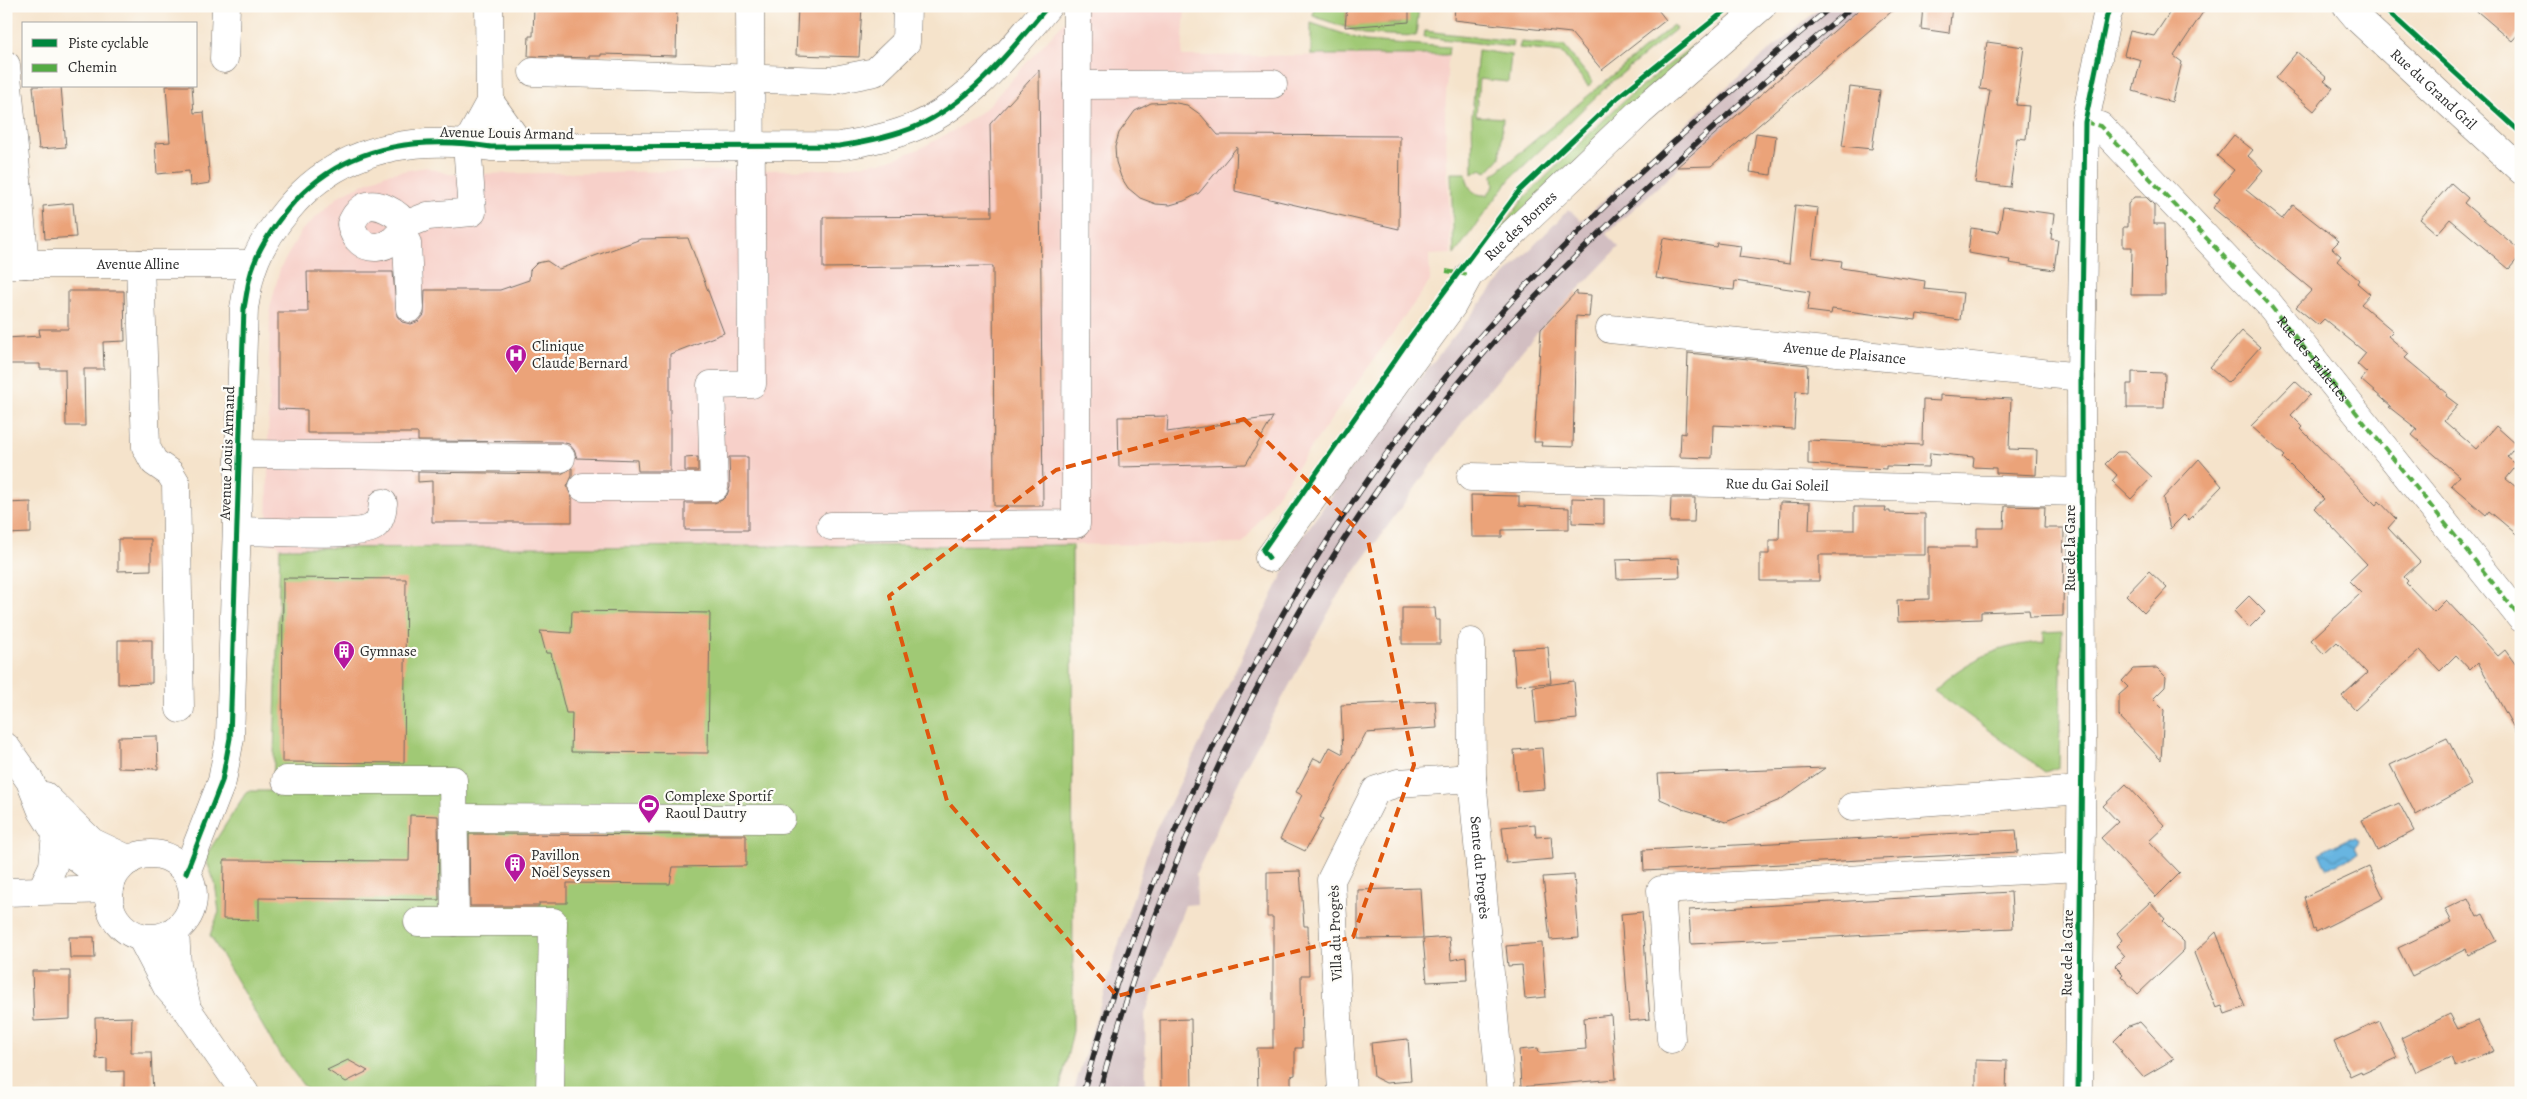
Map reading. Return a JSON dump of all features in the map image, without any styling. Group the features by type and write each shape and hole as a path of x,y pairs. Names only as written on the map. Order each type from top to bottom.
{"street":[{"path":"224,59 226,6"},
{"path":"410,308 407,243 403,230 428,216 472,212 468,144 490,102 489,6"},
{"path":"584,488 714,487 711,385 752,384 749,145 750,6"},
{"path":"533,72 830,81 875,72 906,42 907,6"},
{"name":"Avenue Louis Armand","path":"186,874 222,781 230,738 244,308 254,264 275,225 312,184 331,170 371,152 398,146 468,144 491,147 839,146 868,142 917,126 961,100 1022,38 1048,6"},
{"path":"831,526 1076,524 1077,6"},
{"name":"Rue des Bornes","path":"1269,558 1452,306 1469,275 1640,112 1762,6"},
{"name":"Rue de la Gare","path":"2078,1093 2082,790 2081,377 2086,122 2107,15 2111,6"},
{"name":"Rue du Grand Gril","path":"2347,6 2358,19 2521,170"},
{"name":"Avenue Alline","path":"6,65 15,264 254,264"},
{"path":"1077,85 1273,84"},
{"path":"490,102 522,147"},
{"name":"Rue des Faillettes","path":"2086,122 2100,126 2269,304 2521,618"},
{"path":"140,264 146,447 154,462 170,473 176,483 180,709"},
{"name":"Avenue de Plaisance","path":"1610,329 2081,377"},
{"path":"240,454 560,458"},
{"name":"Rue du Gai Soleil","path":"1471,478 2082,492"},
{"path":"238,531 352,532 372,528 382,516 383,503"},
{"name":"Sente du Progrès","path":"1471,642 1472,778 1501,1093"},
{"path":"6,747 30,781 92,842 130,860"},
{"name":"Villa du Progrès","path":"1342,1093 1331,880 1376,790 1398,783 1472,778"},
{"path":"286,780 453,780 456,922"},
{"path":"30,781 42,811 56,833 77,858 110,886"},
{"name":"Avenue Louis Armand","path":"163,856 222,781"},
{"path":"1852,807 2082,790"},
{"path":"454,818 781,819"},
{"path":"42,889 53,866 56,833"},
{"path":"152,854 163,856 172,860 186,874 191,885 192,898 190,910 184,922 175,930 162,937 141,937 131,934 115,919 110,904 110,886 115,874 130,860 152,854"},
{"path":"1671,1039 1661,890 2080,867"},
{"path":"6,892 110,886"},
{"path":"418,922 553,922 550,1093"},
{"path":"175,930 177,965 188,1012"},
{"path":"141,937 167,987 188,1012 245,1093"}],"highlighted area":[{"path":"1244,419 1368,540 1414,765 1353,937 1117,996 947,801 889,596 1056,470"}],"shaded area":[{"path":"1078,6 1185,6 1182,56 1448,55 1445,116 1451,254 1429,255 1430,281 1242,544 280,548 278,544 267,543 270,308 280,269 301,231 340,195 386,174 426,167 449,174 471,174 833,169 887,161 919,149 958,128 986,108"},
{"path":"1822,6 1863,6 1764,90 1606,234 1619,247 1540,329 1464,420 1338,595 1247,764 1196,874 1197,904 1185,905 1145,1014 1146,1093 1123,1093 1122,1080 1119,1093 1073,1093 1149,846 1298,543 1377,431 1494,287 1569,209 1581,221 1715,97"}],"green space":[{"path":"1314,6 1347,6 1345,27 1376,23 1399,24 1407,6 1419,6 1416,36 1364,34 1313,16"},
{"path":"1311,23 1365,41 1449,47 1448,55 1311,55"},
{"path":"1673,25 1676,29 1608,85 1510,179 1454,255 1451,173 1466,173 1471,189 1478,194 1487,195 1494,186 1493,175"},
{"path":"1425,31 1513,41 1512,47 1424,37"},
{"path":"1521,42 1564,46 1593,82 1588,86 1562,53 1519,48"},
{"path":"1692,46 1693,51 1492,241 1525,197 1621,103"},
{"path":"1478,50 1511,55 1508,82 1479,79 1476,116 1503,118 1500,158 1487,172 1481,169 1473,174 1472,116"},
{"name":"Complexe Sportif Raoul Dautry","path":"1072,545 1073,1031 1059,1093 309,1093 276,1049 210,935 219,912 215,883 205,857 247,791 273,791 280,548"},
{"path":"2062,631 2059,767 2045,772 1934,690 1959,670 1985,656 2013,646 2044,642 2044,632"}],"water":[{"path":"2349,838 2356,838 2359,842 2355,848 2358,854 2326,869 2319,853"}],"building":[{"path":"534,6 677,6 676,56 601,54 601,56 589,56 589,58 528,56 529,36 533,36"},
{"path":"798,6 862,6 859,57 796,55"},
{"path":"1347,6 1409,6 1409,22 1345,27"},
{"path":"1455,6 1655,6 1666,20 1602,70 1571,33 1454,20"},
{"path":"1863,6 1898,6 1711,166 1677,167"},
{"path":"1923,6 1952,6 1949,33 1921,29"},
{"path":"2174,6 2207,6 2174,56 2182,62 2172,102 2133,91 2141,60 2124,55 2130,31 2154,36"},
{"path":"2471,6 2521,6 2521,31 2512,41"},
{"path":"1987,42 2024,47 2016,105 2029,106 2026,139 2017,138 2010,187 1975,183 1990,90 1980,89"},
{"path":"2297,52 2327,78 2324,81 2333,88 2314,111 2275,78"},
{"path":"1039,70 1043,506 994,506 993,266 823,268 823,217 992,216 990,124"},
{"path":"1850,87 1880,91 1872,149 1842,146"},
{"path":"33,88 61,88 66,147 39,149"},
{"path":"166,88 192,88 194,113 204,112 210,183 190,186 189,171 157,174 155,143 170,142"},
{"path":"1171,102 1187,105 1201,115 1218,135 1400,136 1399,229 1235,191 1237,147 1199,193 1184,201 1170,205 1156,204 1140,198 1128,188 1121,177 1116,162 1115,147 1119,133 1135,111 1151,103"},
{"path":"1756,133 1776,136 1771,175 1750,172"},
{"path":"2234,135 2253,150 2248,156 2263,170 2246,190 2282,219 2293,205 2339,241 2332,248 2341,256 2337,261 2359,280 2357,283 2370,294 2361,304 2393,331 2388,336 2409,354 2405,358 2447,393 2446,396 2458,405 2444,421 2476,449 2496,426 2517,445 2507,457 2517,465 2506,479 2521,491 2521,538 2489,511 2486,515 2451,485 2459,476 2412,435 2417,429 2389,407 2391,406 2361,380 2367,373 2357,364 2366,353 2324,319 2318,325 2296,307 2312,290 2213,208 2220,199 2214,194 2234,170 2217,156"},
{"path":"2451,183 2468,198 2464,203 2521,251 2521,255 2509,269 2450,219 2437,234 2420,219"},
{"path":"2134,197 2146,197 2154,205 2154,224 2164,224 2165,295 2131,295 2132,247 2123,247 2123,227 2128,227 2128,204"},
{"path":"73,203 76,237 45,239 43,206"},
{"path":"1795,205 1818,208 1812,257 1842,261 1841,268 1925,281 1924,289 1963,293 1960,320 1917,314 1916,320 1832,309 1831,314 1807,311 1810,292 1735,281 1734,290 1656,278 1663,238 1716,247 1717,243 1741,246 1739,257 1789,264"},
{"path":"2003,207 2054,214 2051,239 2058,240 2054,270 2009,263 2010,260 1968,253 1971,228 1999,232"},
{"path":"688,238 724,333 670,354 670,471 638,471 637,460 577,458 569,444 561,442 418,441 418,433 307,433 307,410 278,409 278,312 308,312 307,272 393,272 397,316 402,322 411,324 419,321 424,315 425,290 500,290 529,280 530,270 537,263 547,261 559,269 641,239"},
{"path":"68,291 124,291 125,341 103,342 104,369 84,369 85,426 66,426 65,369 40,369 40,364 6,364 6,338 40,336 39,329 68,329"},
{"path":"1577,291 1577,294 1591,295 1589,317 1576,316 1573,447 1541,446 1542,442 1534,442 1541,329"},
{"path":"2242,331 2260,347 2228,383 2210,367"},
{"path":"1688,353 1808,365 1807,392 1796,391 1794,429 1713,425 1712,458 1680,457 1681,433 1685,434"},
{"path":"2132,372 2165,373 2164,408 2127,408 2127,384 2132,384"},
{"path":"2295,381 2310,395 2291,415 2303,427 2301,429 2376,505 2379,501 2396,519 2388,528 2420,562 2404,577 2408,581 2406,583 2434,612 2446,600 2498,656 2505,650 2521,672 2521,741 2478,662 2470,670 2456,655 2440,671 2420,650 2355,710 2342,696 2367,673 2337,642 2324,654 2311,640 2361,593 2349,581 2367,564 2314,508 2324,499 2283,458 2285,456 2251,426"},
{"path":"1940,395 2011,399 2009,449 2037,450 2036,475 1996,473 1996,468 1973,467 1974,457 1930,453 1929,467 1886,466 1886,469 1808,464 1808,440 1922,445 1923,400 1940,401"},
{"path":"1168,416 1167,432 1273,417 1246,464 1119,467 1118,417"},
{"path":"2117,452 2125,452 2152,477 2131,499 2112,481 2117,475 2105,464"},
{"path":"698,457 698,471 685,471 685,458"},
{"path":"729,457 748,457 748,530 685,530 685,503 714,503 722,500 727,495 730,487"},
{"path":"2199,459 2222,486 2189,520 2184,515 2170,529 2163,498"},
{"path":"572,468 572,476 567,487 572,498 572,522 432,522 432,481 418,482 418,472 561,474"},
{"path":"1471,495 1519,496 1519,506 1569,508 1569,529 1502,530 1502,537 1472,537"},
{"path":"1572,498 1604,499 1604,524 1572,523"},
{"path":"1671,498 1695,498 1694,522 1670,522"},
{"path":"31,502 31,533 6,534 6,503"},
{"path":"1780,502 1810,503 1809,530 1854,530 1854,507 1886,507 1885,511 1890,511 1890,513 1925,514 1925,555 1819,555 1819,581 1760,581 1760,554 1769,554 1769,540 1779,540"},
{"path":"2005,506 2045,507 2044,528 2064,528 2063,616 2030,617 2029,610 1981,612 1981,619 1898,622 1897,600 1929,599 1929,547 1977,547 1977,528 2004,528"},
{"path":"118,539 151,539 151,570 118,571"},
{"path":"1679,558 1680,577 1617,579 1616,560"},
{"path":"2149,571 2167,588 2144,613 2126,595"},
{"name":"Gymnase","path":"283,578 406,579 404,763 282,762"},
{"path":"2249,596 2265,612 2249,628 2234,611"},
{"path":"1402,608 1435,608 1436,620 1440,620 1440,644 1402,644"},
{"path":"572,611 710,613 708,753 571,752 572,713 566,713 551,653 546,653 540,631 571,633"},
{"path":"118,640 152,640 152,683 118,684"},
{"path":"1548,647 1551,683 1516,685 1513,649"},
{"path":"2157,668 2166,677 2165,687 2153,699 2164,710 2161,760 2119,716 2119,695 2128,687 2122,681 2133,669"},
{"path":"1574,681 1577,719 1536,723 1533,687"},
{"path":"1435,701 1437,728 1366,733 1320,817 1323,819 1305,851 1280,839 1302,795 1296,792 1314,758 1322,762 1330,747 1343,754 1341,705"},
{"path":"157,736 158,769 118,768 118,737"},
{"path":"2447,738 2471,785 2416,815 2390,765"},
{"path":"1542,748 1545,789 1517,791 1514,750"},
{"path":"1825,768 1780,800 1726,822 1683,809 1660,799 1658,774"},
{"path":"2126,784 2165,826 2149,841 2180,873 2156,897 2101,838 2118,822 2103,806"},
{"path":"2399,803 2414,831 2377,850 2362,820"},
{"path":"410,815 438,816 439,900 259,898 259,920 223,919 224,860 409,861"},
{"path":"1535,824 1536,837 1551,836 1553,859 1506,863 1502,827"},
{"path":"2016,830 2018,852 1644,871 1643,850"},
{"path":"469,834 746,835 746,866 673,867 670,884 567,883 567,903 539,903 539,906 470,906"},
{"path":"2369,867 2384,898 2316,932 2315,929 2313,930 2304,897"},
{"path":"1300,871 1304,926 1308,926 1309,975 1301,975 1302,1048 1295,1048 1295,1075 1291,1076 1291,1093 1258,1093 1257,1048 1273,1048 1273,917 1267,917 1267,872"},
{"path":"1574,875 1579,938 1550,940 1543,877"},
{"path":"1420,888 1423,938 1358,939 1358,890"},
{"path":"2011,892 2013,928 1691,944 1689,910"},
{"path":"2468,898 2477,917 2483,914 2497,941 2468,955 2466,949 2412,976 2398,948 2452,922 2445,909"},
{"path":"2150,902 2165,919 2163,921 2184,942 2184,950 2138,994 2121,976 2123,974 2115,966 2125,956 2116,946 2122,940 2117,933"},
{"path":"1642,912 1650,1019 1629,1021 1621,914"},
{"path":"2216,932 2245,1007 2225,1014 2222,1006 2216,1008 2194,953"},
{"path":"69,937 94,937 95,958 70,958"},
{"path":"1449,937 1451,960 1466,957 1467,980 1427,982 1423,939"},
{"path":"1542,943 1546,997 1525,999 1522,965 1508,966 1506,946"},
{"path":"32,971 70,971 70,1019 34,1021"},
{"path":"2450,1014 2458,1029 2478,1020 2494,1051 2455,1067 2451,1057 2416,1072 2401,1038"},
{"path":"1611,1015 1616,1079 1521,1087 1519,1050 1538,1048 1539,1053 1586,1049 1584,1018"},
{"path":"132,1017 131,1052 151,1052 153,1093 124,1093 124,1071 107,1072 107,1058 96,1059 95,1018"},
{"path":"1191,1019 1192,1093 1161,1093 1160,1020"},
{"path":"2380,1021 2397,1058 2362,1074 2361,1071 2350,1076 2334,1042"},
{"path":"2140,1022 2174,1059 2143,1077 2120,1051 2122,1050 2114,1041 2129,1026"},
{"path":"1408,1039 1411,1081 1386,1083 1374,1077 1371,1043"},
{"path":"348,1060 368,1071 346,1082 327,1070"},
{"path":"1976,1060 2007,1061 2006,1093 1976,1093"}],"railway":[{"path":"1083,1093 1110,1002 1142,913 1173,835 1208,758 1245,682 1286,608 1330,536 1378,466 1428,399 1482,334 1564,246 1695,123 1832,6"},
{"path":"1099,1093 1129,991 1165,891 1207,792 1253,696 1305,602 1362,512 1424,426 1509,325 1630,204 1768,79 1853,6"}],"marked path":[{"path":"2085,122 2100,126 2269,304 2521,618"},
{"path":"1446,271 1469,275"}],"cycle path":[{"path":"186,873 222,781 230,738 244,308 252,269 260,249 288,209 308,188 331,171 355,159 380,150 407,145 434,143 491,147 839,146 878,139 917,126 937,116 955,103 989,74 1048,6"},
{"path":"1269,558 1263,550 1410,338 1519,191 1618,97 1731,6"},
{"path":"2078,1093 2082,740 2081,377 2085,122 2107,15 2111,6"},
{"path":"2382,6 2521,133"}],"place":[{"name":"Clinique Claude Bernard","path":"516,374"},
{"name":"Gymnase","path":"344,670"},
{"name":"Complexe Sportif Raoul Dautry","path":"649,824"},
{"name":"Pavillon Noël Seyssen","path":"515,883"}]}
